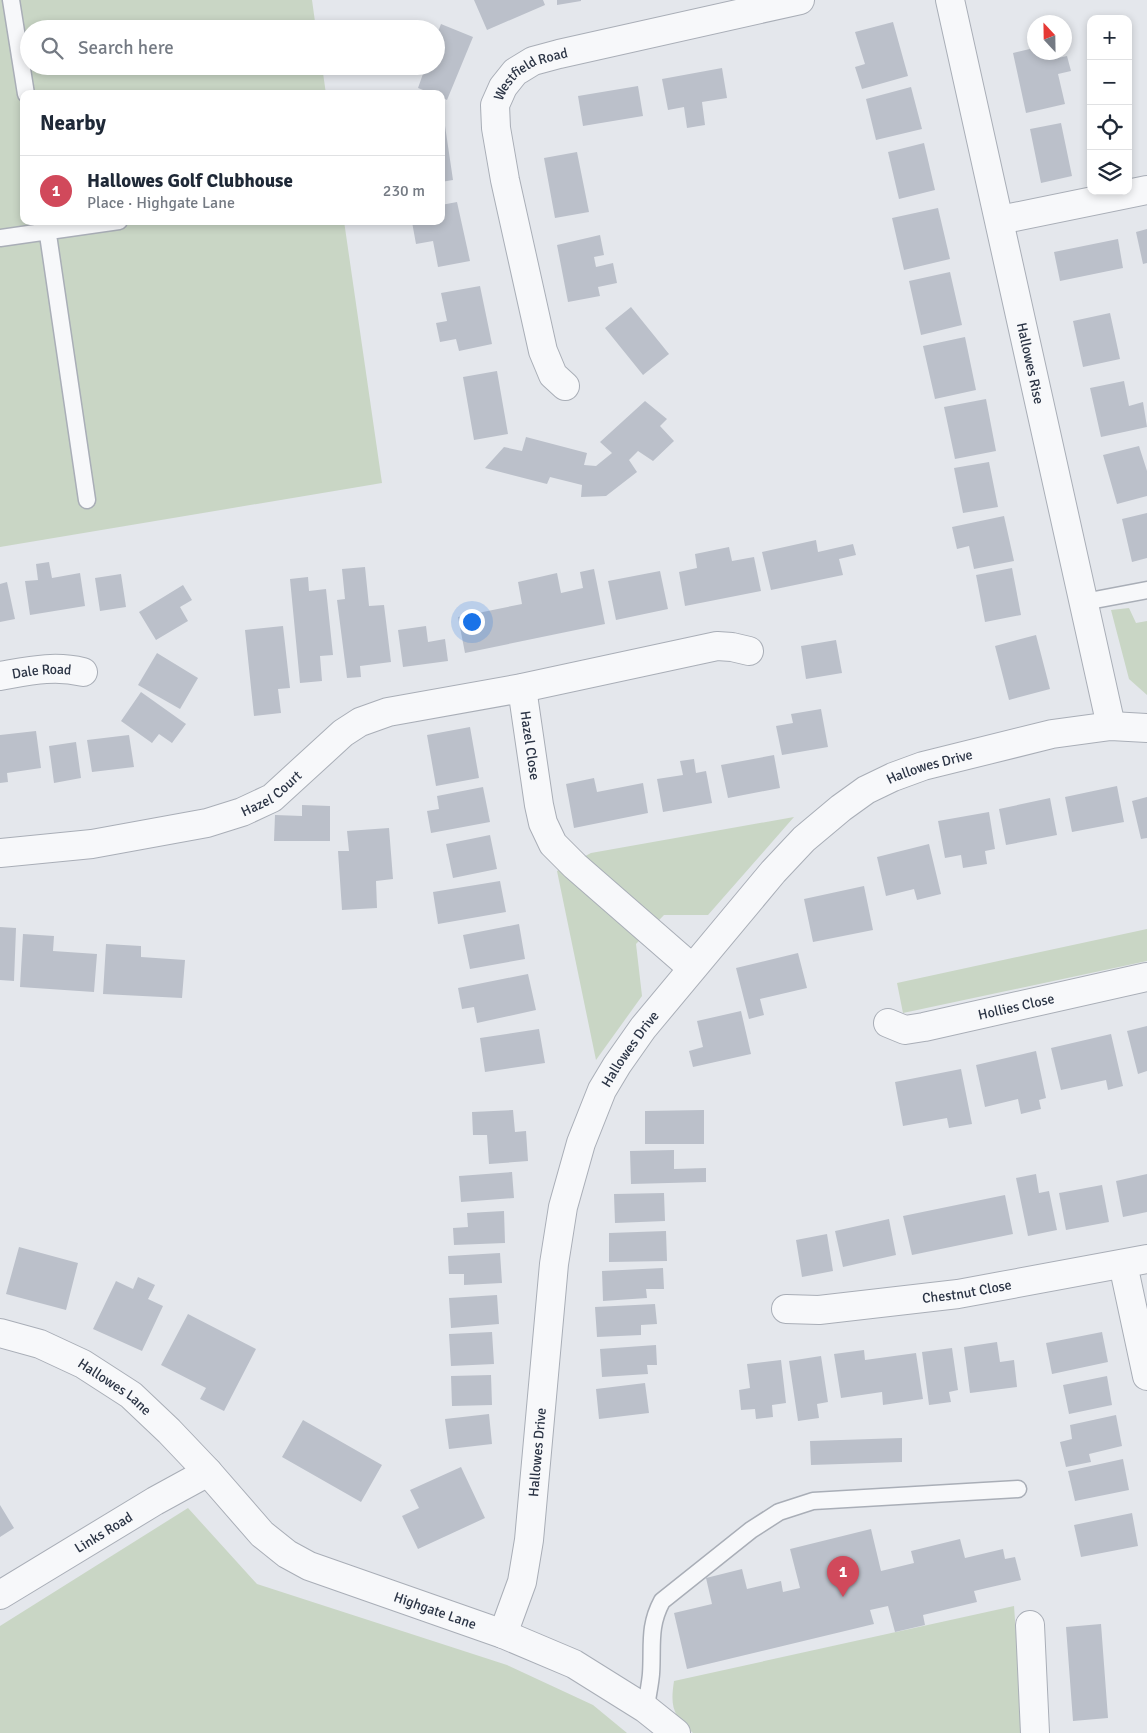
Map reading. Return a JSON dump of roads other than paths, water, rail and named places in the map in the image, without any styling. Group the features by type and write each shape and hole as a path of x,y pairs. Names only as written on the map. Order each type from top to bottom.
{"street":[{"name":"Westfield Road","path":"565,386 553,375 543,351 505,180 495,113 495,105 503,87 516,72 533,61 800,0"},
{"name":"Hallowes Rise","path":"950,0 1111,726"},
{"path":"1000,220 1147,190"},
{"path":"522,688 717,646 749,651"},
{"name":"Dale Road","path":"0,676 54,668 68,668 83,672"},
{"name":"Hazel Court","path":"0,853 92,844 207,823 242,812 272,798 343,733 360,722 388,712 522,688"},
{"name":"Hazel Close","path":"522,688 539,805 543,823 554,844 575,866 692,968"},
{"name":"Hallowes Drive","path":"503,1634 522,1582 529,1540 554,1264 563,1207 581,1143 602,1090 643,1028 773,872 804,839 866,790 893,776 923,766 1052,734 1111,726 1147,728"},
{"name":"Hollies Close","path":"888,1023 905,1030 924,1027 1147,976"},
{"path":"1135,1262 1147,1376"},
{"name":"Chestnut Close","path":"786,1309 819,1310 958,1294 1135,1262"},
{"name":"Hallowes Lane","path":"0,1334 40,1344 83,1364 131,1395 208,1472"},
{"name":"Highgate Lane","path":"208,1472 262,1534 287,1554 309,1566 503,1634 574,1664 646,1709 676,1733"},
{"name":"Links Road","path":"0,1595 147,1506 208,1472"},
{"path":"1030,1625 1035,1733"}],"lane":[{"path":"11,0 20,56"},
{"path":"23,75 25,90"},
{"path":"0,238 46,226 61,225"},
{"path":"46,226 87,500"},
{"path":"1084,602 1147,590"},
{"path":"646,1709 651,1675 652,1628 655,1614 662,1601 751,1530 779,1512 813,1501 1018,1489"}],"place":[{"name":"Hallowes Golf Clubhouse","path":"843,1597"}]}
